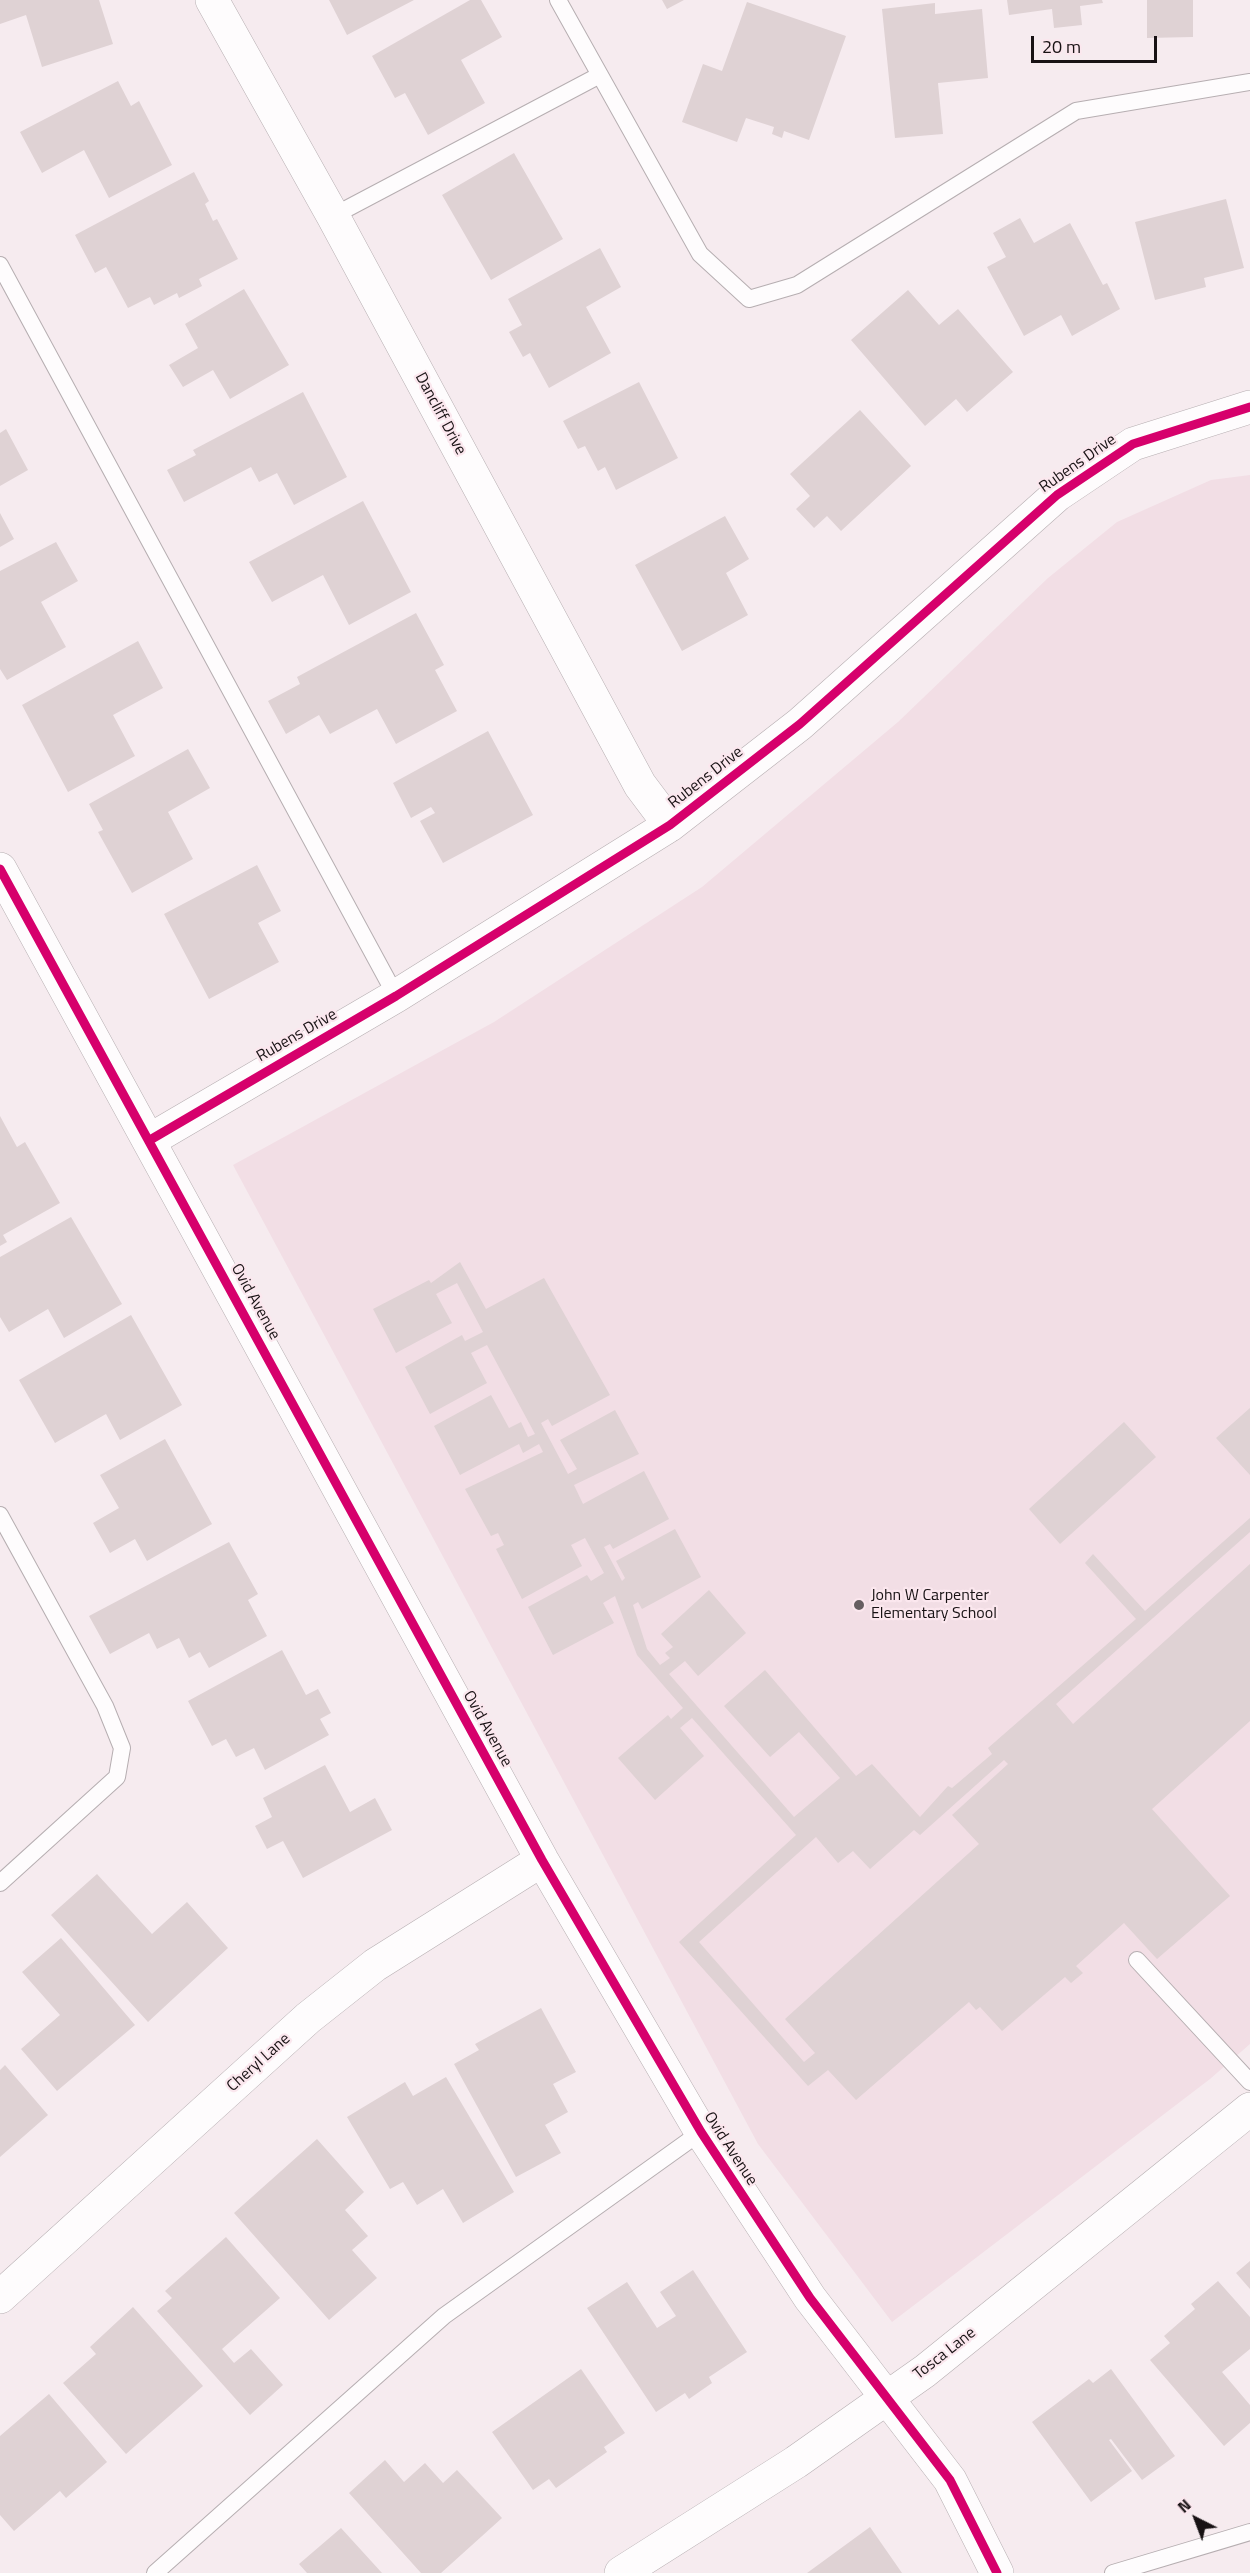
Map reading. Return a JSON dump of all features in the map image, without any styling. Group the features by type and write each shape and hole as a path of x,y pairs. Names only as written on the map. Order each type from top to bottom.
{"street":[{"name":"Dancliff Drive","path":"212,0 333,216 640,785 670,825"},
{"name":"Rubens Drive","path":"150,1140 396,996 670,825 800,724 1057,495 1133,444 1250,407"},
{"name":"Ovid Avenue","path":"0,869 542,1860 701,2132 810,2298 950,2480 997,2573"},
{"name":"Cheryl Lane","path":"0,2297 308,2018 375,1965 542,1860"},
{"name":"Tosca Lane","path":"621,2573 796,2462 925,2371 1250,2109"}],"lane":[{"path":"558,0 700,254 749,299 797,285 1076,111 1250,82"},
{"path":"333,216 600,75"},
{"path":"0,265 396,996"},
{"path":"0,1515 105,1706 122,1748 117,1777 0,1883"},
{"path":"1137,1960 1250,2082"},
{"path":"155,2573 444,2316 701,2132"},
{"path":"1113,2573 1250,2532"}],"shaded area":[{"name":"John W Carpenter Elementary School","path":"1250,475 1250,2044 1210,2079 892,2322 758,2144 233,1165 494,1022 702,887 898,722 1048,578 1117,522 1211,480"}],"building":[{"path":"0,0 99,0 113,44 42,67 26,15 0,24"},
{"path":"329,0 414,0 347,35"},
{"path":"470,0 481,0 502,37 461,60 485,103 428,135 405,93 395,98 372,56"},
{"path":"662,0 684,0 667,9"},
{"path":"1007,0 1102,0 1103,3 1080,6 1082,25 1054,28 1052,9 1009,15"},
{"path":"1147,0 1193,0 1193,37 1147,38"},
{"path":"747,2 846,36 809,140 784,131 782,138 772,134 774,127 746,118 737,142 682,122 703,64 722,71"},
{"path":"935,3 935,14 982,9 988,78 938,83 943,134 895,138 882,9"},
{"path":"118,81 131,106 139,101 172,165 109,198 84,150 42,173 20,132"},
{"path":"514,153 563,239 491,280 442,195"},
{"path":"194,172 209,201 205,204 213,221 217,219 238,259 199,279 202,286 179,298 177,293 154,305 150,297 128,308 106,267 95,273 75,235"},
{"path":"1226,199 1244,268 1204,278 1206,287 1155,300 1135,222"},
{"path":"1020,218 1034,243 1070,223 1103,285 1107,283 1120,309 1072,336 1061,315 1024,336 987,267 1006,257 993,233"},
{"path":"600,248 621,287 586,307 611,353 549,388 530,353 523,357 509,332 522,325 508,299"},
{"path":"244,289 289,365 230,399 213,370 183,387 169,365 198,348 185,324"},
{"path":"908,290 939,325 958,309 1013,372 967,412 956,399 925,426 851,340"},
{"path":"639,382 678,458 616,490 605,467 598,471 585,446 578,449 563,421"},
{"path":"303,392 347,477 294,505 277,473 259,482 251,467 184,502 167,470 196,455 193,450"},
{"path":"860,410 911,466 841,531 827,516 814,528 796,509 810,496 790,474"},
{"path":"6,429 28,470 0,486 0,433"},
{"path":"363,501 411,592 349,625 323,575 272,602 249,562"},
{"path":"0,513 14,539 0,547"},
{"path":"725,516 749,559 726,573 748,615 682,651 635,565"},
{"path":"56,542 78,581 41,602 66,647 7,680 0,669 0,571"},
{"path":"416,613 444,665 435,670 457,711 396,744 377,709 330,734 319,715 286,734 268,701 300,684 297,677"},
{"path":"138,641 163,688 113,715 135,756 68,792 22,705"},
{"path":"488,731 533,815 443,863 420,821 435,813 431,807 411,818 393,783"},
{"path":"188,749 210,788 168,812 193,859 132,893 98,832 103,830 89,804"},
{"path":"257,865 281,911 258,923 279,962 209,999 164,914"},
{"path":"0,1116 17,1147 25,1142 60,1203 3,1235 7,1242 0,1246"},
{"path":"71,1217 122,1304 64,1338 48,1309 9,1332 0,1317 0,1257"},
{"path":"460,1262 486,1309 544,1278 610,1395 552,1426 548,1419 541,1423 568,1474 577,1469 560,1440 615,1410 639,1454 574,1485 583,1504 644,1471 669,1519 613,1549 610,1544 604,1547 622,1581 625,1578 616,1561 675,1529 701,1577 642,1609 638,1602 633,1605 647,1649 660,1665 670,1658 665,1653 673,1647 661,1634 709,1590 746,1633 698,1676 685,1661 669,1674 794,1817 840,1778 799,1732 770,1757 724,1706 765,1670 856,1776 872,1764 920,1817 948,1786 952,1788 992,1754 988,1748 1136,1619 1085,1563 1093,1554 1145,1611 1250,1518 1250,1532 1056,1704 1073,1724 1250,1564 1250,1721 1152,1809 1230,1896 1157,1959 1124,1923 1076,1966 1083,1973 1071,1983 1065,1977 1002,2031 980,2007 976,2010 969,2002 856,2100 828,2070 808,2086 679,1942 796,1835 692,1718 680,1728 704,1756 655,1800 618,1758 668,1715 671,1719 683,1708 637,1655 615,1596 603,1603 614,1623 553,1655 528,1607 587,1575 591,1581 604,1573 585,1538 571,1545 582,1566 522,1599 496,1549 504,1545 498,1533 491,1536 465,1489 543,1452 539,1444 523,1453 519,1444 460,1475 434,1426 491,1395 509,1428 521,1422 528,1437 535,1434 487,1345 471,1353 487,1383 430,1414 405,1367 462,1335 465,1341 483,1332 457,1283 436,1294 452,1323 396,1353 373,1309 429,1280 431,1283","holes":["1004,1760 1008,1764 952,1815 979,1844 785,2019 815,2053 804,2062 699,1942 816,1837 838,1863 853,1851 870,1869 914,1830 920,1835"]},
{"path":"131,1315 182,1405 120,1440 106,1414 55,1443 19,1380"},
{"path":"1250,1408 1250,1475 1216,1438"},
{"path":"1124,1422 1156,1457 1060,1544 1029,1509"},
{"path":"165,1439 212,1524 147,1561 135,1539 110,1553 93,1523 119,1508 100,1475"},
{"path":"229,1542 258,1594 248,1600 267,1636 209,1668 200,1652 189,1658 179,1638 157,1649 149,1633 110,1654 89,1616"},
{"path":"282,1650 306,1695 318,1689 331,1713 320,1719 329,1735 265,1770 254,1748 236,1757 226,1739 212,1746 188,1701"},
{"path":"325,1765 350,1812 375,1798 392,1830 303,1878 283,1841 267,1849 255,1826 272,1817 263,1798"},
{"path":"97,1874 152,1934 187,1902 228,1948 148,2022 51,1915"},
{"path":"61,1938 135,2025 57,2091 21,2049 60,2015 22,1972"},
{"path":"541,2008 576,2072 553,2084 568,2112 545,2125 561,2153 516,2177 454,2064 479,2050 475,2044"},
{"path":"5,2065 48,2115 0,2157 0,2070"},
{"path":"446,2077 514,2192 463,2223 443,2189 417,2205 403,2182 390,2189 347,2117 405,2082 413,2096"},
{"path":"317,2139 364,2192 345,2210 368,2236 352,2250 377,2278 329,2320 234,2213"},
{"path":"226,2237 280,2298 222,2349 234,2363 251,2349 283,2385 250,2415 157,2311 172,2298 165,2291"},
{"path":"1250,2261 1250,2289 1236,2273"},
{"path":"693,2270 747,2352 709,2377 712,2383 689,2399 685,2393 656,2412 587,2308 627,2282 657,2328 676,2316 660,2292"},
{"path":"1218,2281 1250,2317 1250,2349 1222,2372 1250,2405 1250,2423 1224,2446 1150,2360 1170,2343 1164,2336 1195,2309 1191,2304"},
{"path":"133,2307 203,2386 126,2454 63,2383 96,2354 90,2347"},
{"path":"581,2369 625,2433 604,2447 607,2452 556,2488 549,2479 533,2490 492,2432"},
{"path":"1111,2369 1175,2456 1142,2480 1111,2439 1109,2440 1132,2471 1091,2502 1032,2422 1089,2379 1093,2383"},
{"path":"49,2394 107,2462 66,2498 60,2491 14,2531 0,2515 0,2436"},
{"path":"385,2460 404,2482 425,2463 443,2483 457,2470 502,2518 441,2573 421,2573 349,2493"},
{"path":"870,2527 902,2573 807,2573"},
{"path":"341,2528 382,2573 307,2573 299,2564"}],"cycle path":[{"path":"150,1140 396,996 670,825 800,724 1057,495 1133,444 1250,407"},
{"path":"0,869 542,1860 701,2132 810,2298 950,2480 997,2573"}],"place":[{"name":"John W Carpenter Elementary School","path":"859,1605"}]}
